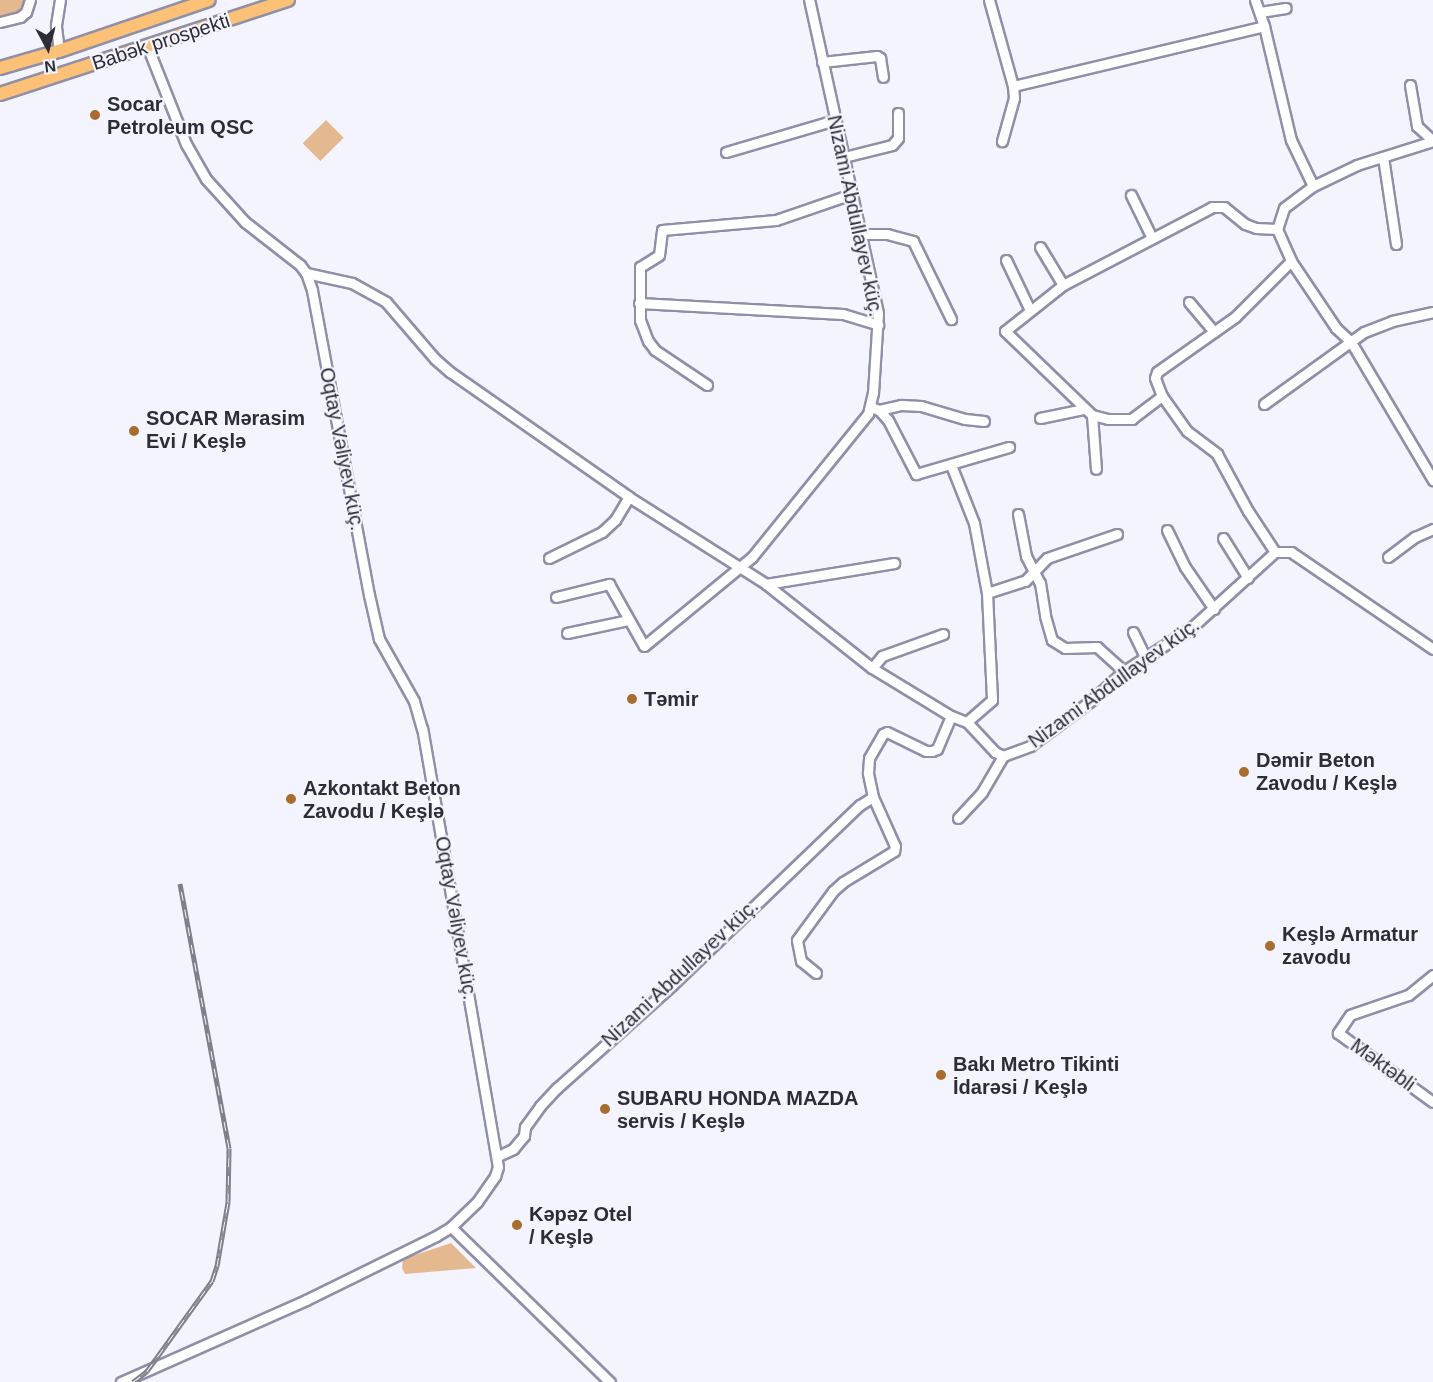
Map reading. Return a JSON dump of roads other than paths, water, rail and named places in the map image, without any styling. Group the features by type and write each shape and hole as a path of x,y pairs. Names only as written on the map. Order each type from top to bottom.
{"main road":[{"name":"Babək prospekti","path":"0,68 209,0"},
{"name":"Babək prospekti","path":"0,94 148,48 288,0"}],"street":[{"path":"0,22 20,17 26,12 30,0"},
{"path":"58,51 56,25 60,0"},
{"name":"Nizami Abdullayev küç.","path":"628,620 644,646 741,567 767,542 875,409 878,325 875,299 809,0"},
{"path":"989,0 1013,86 1014,98 1002,141"},
{"path":"1255,0 1264,26 1291,140 1313,186"},
{"path":"1260,12 1286,8"},
{"path":"1013,86 1264,26"},
{"name":"Oqtay Vəliyev küç.","path":"121,1382 322,1292 451,1227 490,1185 498,1167 498,1156 422,729 414,701 380,639 369,595 312,290 306,273 288,254 245,222 206,179 186,144 148,48"},
{"path":"822,62 877,56 880,58 883,76"},
{"path":"1410,85 1417,126 1433,141 1357,165 1313,186 1284,208 1277,229 1291,261 1336,328 1352,342 1433,480"},
{"path":"844,157 892,145 898,138 898,113"},
{"path":"726,152 835,120"},
{"path":"1383,157 1396,244"},
{"path":"707,385 656,350 648,341 640,320 640,267 659,255 662,230 776,220 852,194"},
{"path":"1131,195 1152,238"},
{"path":"1096,469 1088,412 1076,397 1005,331 1063,285 1152,238 1220,206 1245,224 1256,228 1277,229"},
{"path":"862,234 887,234 913,241 951,319"},
{"path":"1040,248 1063,285"},
{"path":"1006,260 1030,310"},
{"path":"1291,261 1250,303 1214,332 1157,372 1155,378 1162,396 1187,431 1217,454 1275,552 1291,552 1433,649"},
{"path":"306,273 352,283 386,302 435,359 450,372 629,497 766,584 872,668 951,716 967,722 994,752 1003,756 982,792 958,818"},
{"path":"1189,302 1214,332"},
{"path":"639,303 843,314 878,325"},
{"path":"1264,404 1364,332 1392,321 1433,312"},
{"path":"1040,418 1088,412 1108,419 1132,419 1162,396"},
{"path":"875,409 901,405 921,406 964,419 984,421"},
{"path":"875,409 888,420 914,473 951,465 1009,447"},
{"path":"951,465 974,523 987,593 992,699 967,722"},
{"path":"549,558 602,532 615,520 629,497"},
{"path":"1018,514 1026,556 1040,583 1045,616 1052,640 1065,648 1097,647 1124,671"},
{"path":"1388,557 1415,537 1433,529"},
{"path":"1167,530 1185,567 1214,609"},
{"path":"987,593 1015,585 1033,573 1047,558 1117,534"},
{"path":"1222,538 1248,578"},
{"name":"Nizami Abdullayev küç.","path":"1003,756 1030,746 1093,699 1124,671 1177,639 1214,609 1275,552"},
{"path":"766,584 894,563"},
{"path":"556,597 609,584 628,620 567,633"},
{"path":"1133,632 1145,657"},
{"path":"872,668 882,656 943,634"},
{"path":"816,973 801,961 797,940 838,886 894,851 895,846 873,797 868,773 869,758 883,734 893,733 926,751 936,749 951,716"},
{"name":"Nizami Abdullayev küç.","path":"498,1156 513,1149 524,1136 530,1120 557,1088 672,985 860,805 873,797"},
{"name":"Məktəbli","path":"1433,975 1408,995 1350,1015 1338,1033 1433,1102"},
{"path":"451,1227 610,1382"}],"railway":[{"path":"133,1382 147,1371 212,1281 217,1266 228,1202 229,1148 180,883"}],"place":[{"name":"Socar Petroleum QSC","path":"95,115"},
{"name":"SOCAR Mərasim Evi / Keşlə","path":"134,431"},
{"name":"Təmir","path":"632,699"},
{"name":"Dəmir Beton Zavodu / Keşlə","path":"1244,772"},
{"name":"Azkontakt Beton Zavodu / Keşlə","path":"291,799"},
{"name":"Keşlə Armatur zavodu","path":"1270,946"},
{"name":"Bakı Metro Tikinti İdarəsi / Keşlə","path":"941,1075"},
{"name":"SUBARU HONDA MAZDA servis / Keşlə","path":"605,1109"},
{"name":"Kəpəz Otel / Keşlə","path":"517,1225"}]}
